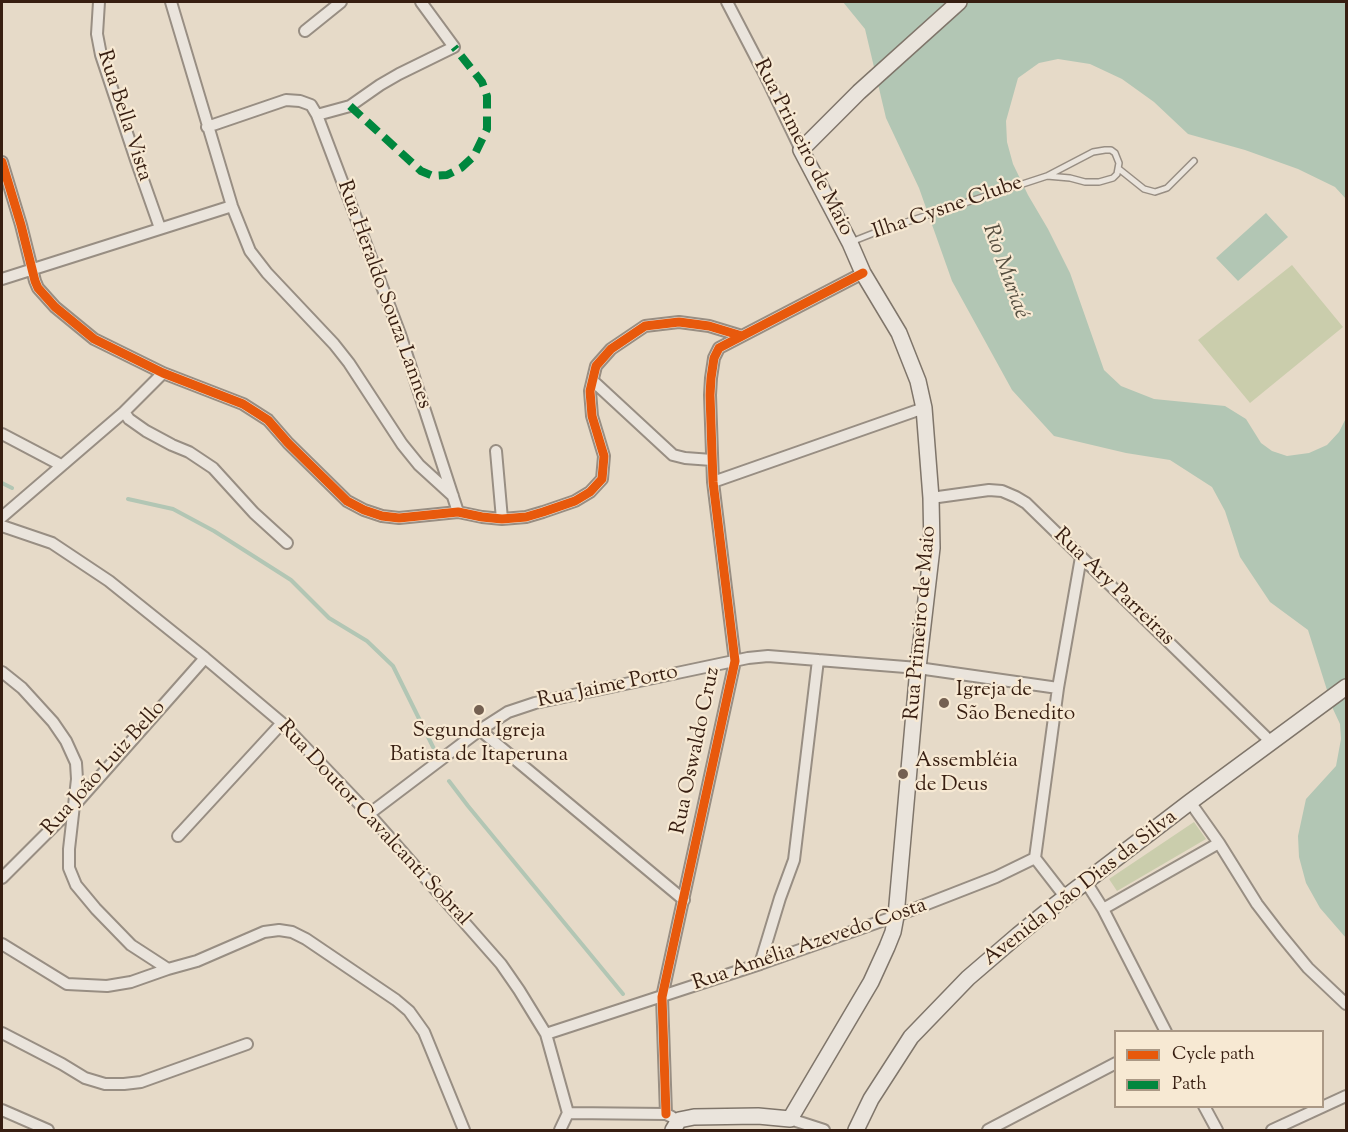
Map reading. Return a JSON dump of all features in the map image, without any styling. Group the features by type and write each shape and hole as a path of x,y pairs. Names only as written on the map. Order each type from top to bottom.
{"main road":[{"path":"801,150 860,92 960,2"},
{"name":"Rua Primeiro de Maio","path":"790,1119 872,982 887,947 896,916 918,668 932,548 931,498 924,408 918,381 899,333 863,273 850,243 801,150"},
{"name":"Avenida João Dias da Silva","path":"856,1131 872,1099 911,1037 968,978 1018,935 1190,802 1347,687"},
{"path":"673,1121 694,1117 723,1116 790,1119"}],"street":[{"name":"Rua Bella Vista","path":"99,2 98,34 101,55 160,228"},
{"path":"171,2 232,206 250,250 267,273 349,363 402,444 419,465 453,496"},
{"path":"305,31 341,2"},
{"path":"207,127 286,100 311,105 317,115 350,106 399,74 454,47 421,2"},
{"name":"Rua Primeiro de Maio","path":"727,2 801,150"},
{"name":"Rua Heraldo Souza Lannes","path":"317,115 393,315 458,512"},
{"path":"2,162 21,225 31,270 38,288 46,298 94,339 163,373 243,404 268,420 346,501 382,516 399,518 458,512 502,519 526,517 563,506 590,492 602,479 603,456 592,416 590,391 596,366 610,349 645,326 679,322 709,326 742,336"},
{"path":"2,279 232,206"},
{"name":"Rua Oswaldo Cruz","path":"673,1121 662,997 735,661 713,482 711,378 714,358 719,348 863,273"},
{"path":"2,517 123,412 163,373"},
{"path":"593,381 673,455 712,460"},
{"path":"713,482 924,408"},
{"path":"123,412 146,431 189,452 213,468 254,513 287,543"},
{"path":"2,434 61,465"},
{"path":"496,451 502,519"},
{"name":"Rua Ary Parreiras","path":"931,498 989,490 1002,491 1026,503 1271,742"},
{"name":"Rua Doutor Cavalcanti Sobral","path":"2,526 52,543 109,581 205,657 282,723 369,814 501,964 546,1034 568,1113"},
{"path":"1066,898 1035,858 1058,688 1081,556"},
{"name":"Rua Jaime Porto","path":"369,814 480,730 508,712 535,703 735,661 768,656 918,668 1058,688"},
{"name":"Rua João Luiz Bello","path":"2,878 73,807 205,657"},
{"path":"760,964 794,860 818,660"},
{"path":"2,672 22,688 53,722 66,741 76,763 77,779 69,868 76,885 131,945 168,969"},
{"path":"178,836 282,723"},
{"path":"480,730 684,900"},
{"path":"1190,802 1257,904 1280,934 1308,968 1347,1004"},
{"path":"1103,909 1219,843"},
{"name":"Rua Amélia Azevedo Costa","path":"546,1034 760,964 896,916 996,877 1035,858"},
{"path":"1086,882 1103,909 1165,1030"},
{"path":"2,944 67,984 107,986 131,982 197,961 264,932 279,930 292,932 306,939 409,1011 424,1032 464,1131"},
{"path":"2,1033 85,1078 105,1084 141,1082 247,1044"},
{"path":"988,1131 1114,1064"},
{"path":"1324,1107 1347,1096"},
{"path":"1205,1108 1217,1131"},
{"path":"1272,1131 1321,1108"},
{"path":"2,1110 48,1131"},
{"path":"560,1131 568,1113 673,1121"},
{"path":"790,1119 824,1131"}],"lane":[{"name":"Ilha Cysne Clube","path":"850,243 879,231 1047,176 1094,152 1111,150 1115,153 1119,163 1119,169 1113,178 1100,182 1047,176"},
{"path":"1119,169 1144,189 1155,192 1167,188 1194,161"}],"shaded area":[{"path":"1292,265 1343,327 1250,403 1198,340"},
{"path":"1194,822 1206,839 1117,891 1109,879"}],"water":[{"name":"Rio Muriaé","path":"843,2 1346,2 1346,199 1335,187 1298,169 1245,150 1188,134 1154,102 1122,79 1090,64 1058,59 1039,63 1018,78 1006,121 1007,142 1013,164 1070,273 1104,370 1121,386 1154,399 1225,406 1246,419 1261,443 1272,451 1287,456 1309,453 1327,445 1339,432 1346,418 1346,938 1320,908 1306,883 1299,857 1298,836 1306,799 1336,766 1341,739 1340,724 1308,630 1270,602 1240,557 1225,511 1212,487 1170,460 1126,453 1054,436 1012,390 952,281 919,188 886,118 865,29"},
{"path":"1266,213 1288,237 1238,281 1216,258"}],"waterway":[{"path":"2,483 12,488"},
{"path":"128,499 173,509 214,531 291,580 329,618 367,641 393,666 437,755"},
{"path":"449,781 623,994"}],"marked path":[{"path":"350,106 421,171 433,176 447,175 461,168 474,156 487,129 487,96 482,82 454,47"}],"cycle path":[{"path":"2,162 35,281 38,288 55,307 94,339 163,373 243,404 268,420 347,501 382,516 399,518 458,512 502,519 526,517 575,501 590,492 602,479 604,456 592,416 590,391 596,366 611,349 645,326 679,322 709,326 742,336"},
{"path":"666,1114 662,997 735,661 713,482 710,395 714,358 719,348 863,273"}],"place":[{"name":"Igreja de São Benedito","path":"944,703"},
{"name":"Segunda Igreja Batista de Itaperuna","path":"479,710"},
{"name":"Assembléia de Deus","path":"903,774"}]}
